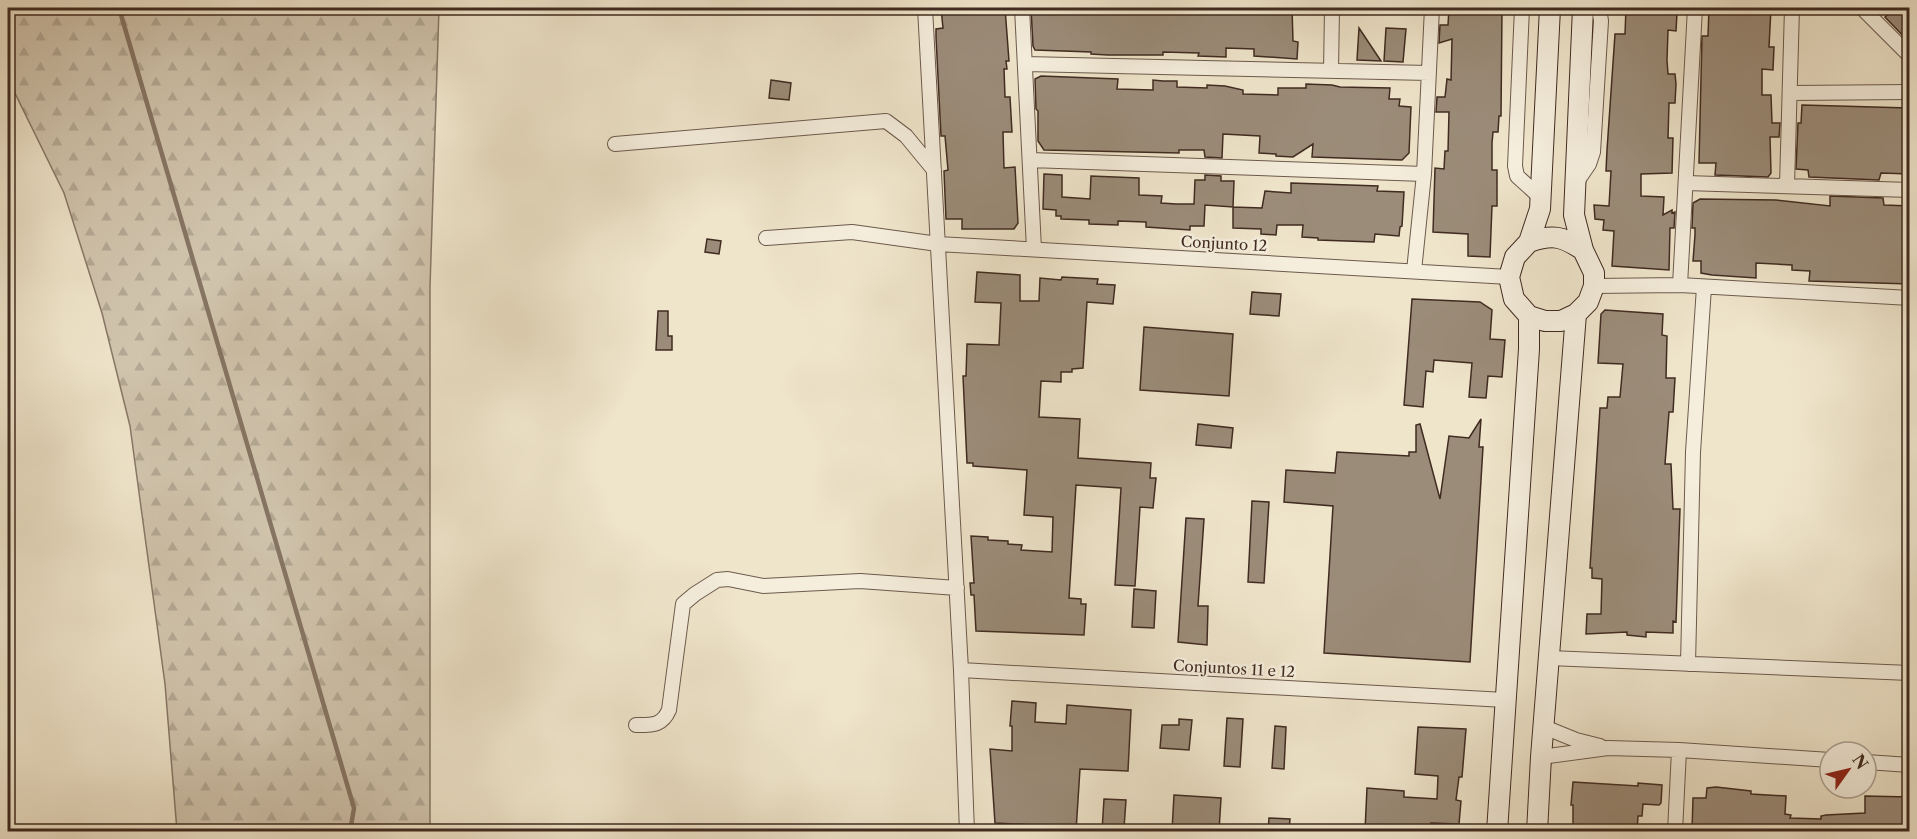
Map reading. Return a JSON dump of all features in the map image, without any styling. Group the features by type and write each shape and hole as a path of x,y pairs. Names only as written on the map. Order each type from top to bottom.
{"street":[{"path":"925,8 957,588 967,831"},
{"path":"1022,8 1034,249"},
{"path":"1331,71 1332,8"},
{"path":"1414,271 1424,174 1432,8"},
{"path":"1522,8 1515,166 1518,176 1540,197"},
{"path":"1550,8 1540,209 1529,242 1515,257 1509,277 1514,299 1529,316 1545,321 1561,321 1576,314 1588,302 1594,286 1594,273 1583,250 1574,215 1583,8"},
{"path":"1574,185 1586,171 1593,152 1601,21 1599,8"},
{"path":"1680,285 1695,8"},
{"path":"1787,185 1792,8"},
{"path":"1862,8 1910,56"},
{"path":"1025,64 1429,73"},
{"path":"1790,93 1910,92"},
{"path":"615,144 886,122 906,136 934,170"},
{"path":"1030,160 1424,174"},
{"path":"1686,183 1910,190"},
{"name":"Conjunto 12","path":"766,238 852,232 938,244 1509,277"},
{"path":"1529,242 1548,236 1567,239 1583,250"},
{"path":"1594,286 1680,285 1910,298"},
{"path":"1688,664 1693,452 1704,287"},
{"path":"1537,831 1576,314"},
{"path":"1497,831 1529,349 1529,316"},
{"path":"636,726 657,725 665,719 669,711 683,604 717,580 728,579 763,586 860,580 957,588"},
{"path":"1549,658 1910,673"},
{"name":"Conjuntos 11 e 12","path":"961,670 1505,700"},
{"path":"1544,727 1576,740 1608,748"},
{"path":"1541,757 1608,748 1818,759"},
{"path":"1675,831 1679,750"},
{"path":"1878,763 1910,765"}],"green space":[{"path":"8,8 439,8 430,287 430,831 177,831 165,684 130,426 102,313 64,193 8,79"}],"building":[{"path":"941,8 1005,8 1009,61 1006,61 1007,69 1004,69 1005,97 1010,97 1012,132 1003,132 1004,168 1015,167 1018,223 1014,229 962,229 962,219 946,219 944,171 948,170 945,136 941,136 936,37 936,29 943,28"},
{"path":"1031,8 1292,8 1293,41 1298,42 1297,59 1254,56 1254,49 1226,48 1226,57 1198,56 1199,53 1108,55 1091,54 1091,52 1035,50"},
{"path":"1449,8 1502,9 1501,116 1499,116 1498,132 1493,132 1492,143 1492,170 1497,170 1497,206 1492,206 1490,257 1468,256 1468,234 1433,232 1435,168 1444,169 1445,151 1448,151 1449,112 1436,112 1437,97 1445,97 1447,79 1451,80 1452,39 1439,43 1440,25 1448,25"},
{"path":"1626,8 1666,8 1666,12 1677,13 1676,31 1668,30 1667,60 1668,74 1675,74 1676,84 1675,103 1669,103 1668,138 1673,138 1672,173 1641,174 1641,196 1664,197 1663,215 1672,210 1672,213 1675,212 1674,228 1670,228 1669,270 1612,266 1614,231 1603,230 1604,220 1595,219 1594,205 1609,206 1611,171 1606,171 1615,34 1625,34"},
{"path":"1709,8 1771,8 1769,47 1774,47 1773,70 1762,69 1762,95 1771,95 1772,123 1780,123 1779,137 1770,137 1771,173 1768,177 1715,175 1716,163 1699,163 1702,36 1708,36"},
{"path":"1896,8 1910,8 1910,43 1885,17"},
{"path":"1359,28 1381,61 1357,60"},
{"path":"1386,28 1406,29 1403,62 1384,61"},
{"path":"1041,76 1118,79 1117,89 1153,90 1153,80 1177,81 1177,87 1225,86 1243,90 1243,94 1278,95 1278,88 1306,88 1306,84 1390,88 1389,99 1400,99 1399,106 1411,107 1409,153 1402,160 1312,157 1313,144 1293,157 1276,156 1276,154 1259,153 1260,136 1223,134 1222,158 1205,157 1204,150 1179,150 1179,153 1044,150 1038,141 1038,111 1036,109 1035,79"},
{"path":"771,80 791,83 789,100 769,98"},
{"path":"1802,105 1909,108 1910,174 1881,173 1879,180 1809,177 1808,170 1796,169 1798,123 1801,123"},
{"path":"1044,174 1062,175 1062,197 1090,199 1091,176 1139,178 1139,195 1162,196 1161,203 1176,204 1194,204 1195,180 1205,180 1205,175 1221,176 1221,181 1234,181 1233,207 1205,205 1204,226 1190,226 1190,230 1146,227 1146,222 1118,221 1118,225 1089,224 1089,220 1061,219 1061,216 1056,216 1056,210 1043,209"},
{"path":"1291,183 1378,186 1377,191 1404,192 1402,226 1399,236 1375,234 1374,242 1318,240 1318,238 1302,237 1303,225 1277,225 1276,235 1261,234 1261,229 1233,228 1233,207 1262,208 1265,191 1291,193"},
{"path":"1830,196 1883,198 1884,205 1910,206 1910,284 1809,281 1810,271 1792,270 1792,265 1756,263 1756,278 1712,275 1701,273 1701,261 1693,261 1695,228 1692,228 1693,203 1700,199 1776,200 1830,206"},
{"path":"707,239 721,241 719,254 705,252"},
{"path":"977,272 1020,275 1020,301 1039,301 1040,278 1098,279 1097,284 1115,285 1113,304 1087,302 1083,368 1072,369 1072,372 1061,372 1061,382 1041,381 1039,417 1080,419 1078,458 1151,463 1150,478 1156,478 1153,508 1140,507 1135,586 1115,585 1121,488 1076,485 1069,598 1081,599 1081,604 1086,604 1084,635 976,631 974,595 971,595 970,583 974,583 971,536 1008,541 1008,544 1022,545 1021,550 1052,552 1053,517 1024,515 1027,470 973,466 973,463 967,463 963,376 966,376 967,344 999,345 1001,303 975,302"},
{"path":"1252,292 1281,294 1279,316 1250,314"},
{"path":"1412,299 1480,302 1492,310 1490,339 1505,340 1502,377 1488,376 1486,398 1469,397 1472,363 1434,360 1433,372 1426,371 1423,407 1404,405"},
{"path":"1605,310 1663,314 1662,335 1667,336 1666,378 1675,378 1673,412 1669,412 1665,464 1671,464 1673,509 1680,509 1676,622 1673,621 1673,633 1646,632 1646,637 1627,635 1627,632 1586,634 1587,614 1601,614 1602,579 1592,578 1592,568 1590,568 1600,408 1607,408 1608,397 1620,397 1623,364 1598,363 1601,314"},
{"path":"658,311 668,311 668,336 672,336 672,350 656,350"},
{"path":"1144,327 1233,334 1229,396 1140,390"},
{"path":"1481,419 1479,447 1483,447 1470,662 1324,653 1333,506 1284,502 1286,470 1335,473 1337,452 1409,456 1409,452 1416,452 1416,425 1420,424 1440,499 1449,436 1469,438"},
{"path":"1198,424 1233,428 1231,448 1196,445"},
{"path":"1252,501 1269,502 1264,583 1248,582"},
{"path":"1186,518 1204,519 1198,606 1208,606 1207,645 1178,642"},
{"path":"1134,589 1156,591 1154,628 1132,627"},
{"path":"1012,701 1036,703 1035,722 1066,724 1067,705 1131,710 1128,771 1080,769 1076,831 1032,831 1033,825 995,823 990,749 1012,751 1012,726 1010,726"},
{"path":"1227,718 1243,719 1240,767 1224,766"},
{"path":"1179,719 1192,720 1189,750 1160,748 1162,725 1179,725"},
{"path":"1275,726 1286,727 1284,769 1272,768"},
{"path":"1418,727 1466,729 1462,777 1459,777 1456,800 1461,801 1459,824 1431,823 1430,831 1365,831 1367,788 1404,791 1404,797 1437,799 1438,776 1415,774"},
{"path":"1573,782 1638,786 1638,783 1662,785 1661,803 1659,805 1643,804 1642,816 1638,816 1637,831 1573,831 1573,805 1571,805"},
{"path":"1716,787 1751,791 1751,794 1786,796 1785,814 1791,815 1790,818 1821,819 1821,816 1826,815 1865,813 1865,800 1878,800 1878,796 1909,797 1910,831 1692,831 1693,798 1706,798 1707,788"},
{"path":"1174,795 1221,798 1219,831 1172,831"},
{"path":"1104,799 1126,800 1124,828 1116,828 1116,831 1102,831"},
{"path":"1269,818 1290,819 1289,831 1268,831"}],"waterway":[{"path":"119,8 354,808 350,832"}]}
